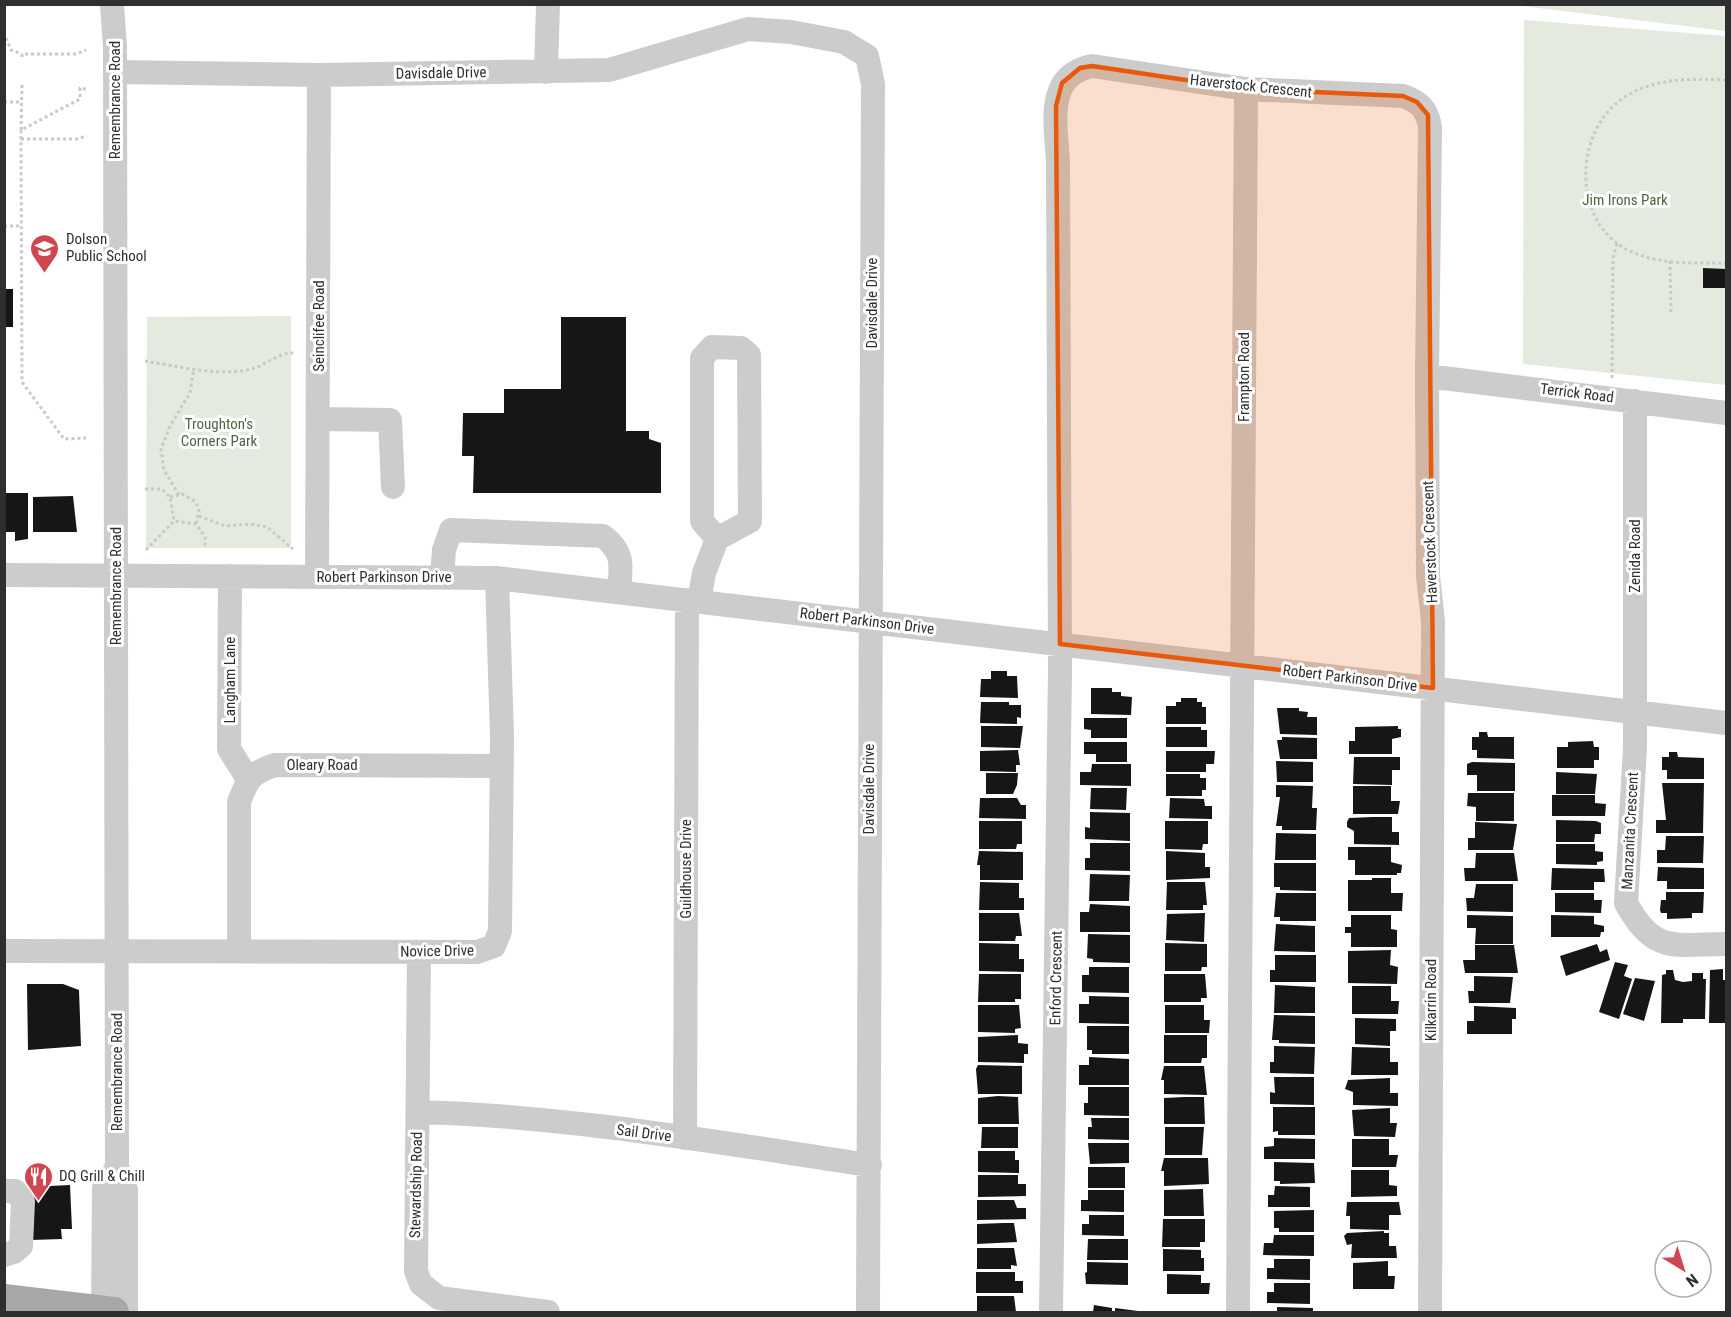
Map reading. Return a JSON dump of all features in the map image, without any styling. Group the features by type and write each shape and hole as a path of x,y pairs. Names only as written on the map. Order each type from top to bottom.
{"main road":[{"path":"4,1299 111,1312"}],"street":[{"name":"Remembrance Road","path":"111,1312 104,1188 117,1167 116,72 112,4"},
{"path":"546,72 548,4"},
{"name":"Davisdale Drive","path":"116,72 319,75 609,70 748,29 791,32 844,42 867,56 873,84 869,621 868,1312"},
{"name":"Haverstock Crescent","path":"1060,644 1057,94 1070,75 1092,66 1246,89 1403,96 1423,107 1431,127 1427,376 1428,576 1433,621 1433,688"},
{"name":"Seinclifee Road","path":"317,576 319,75"},
{"name":"Frampton Road","path":"1242,666 1246,89"},
{"path":"712,347 741,348 749,355 750,520 717,539 702,521 702,358 712,347"},
{"name":"Terrick Road","path":"1427,376 1726,413"},
{"name":"Zenida Road","path":"1635,400 1635,712"},
{"path":"319,419 390,420 393,487"},
{"path":"442,577 444,550 452,530 603,536 616,546 621,562 619,592"},
{"name":"Guildhouse Drive","path":"686,1138 693,601 717,539"},
{"name":"Robert Parkinson Drive","path":"4,575 497,578 1726,723"},
{"name":"Langham Lane","path":"230,576 230,749 248,779"},
{"name":"Novice Drive","path":"4,951 477,952 494,946 500,931 502,766 497,578"},
{"name":"Enford Crescent","path":"1051,1312 1060,644"},
{"path":"1238,1312 1242,666"},
{"name":"Kilkarrin Road","path":"1430,1312 1433,688"},
{"name":"Manzanita Crescent","path":"1635,712 1626,903 1635,919 1647,933 1663,944 1726,944"},
{"name":"Oleary Road","path":"248,779 261,770 275,765 502,766"},
{"path":"239,951 239,802 248,779"},
{"name":"Stewardship Road","path":"419,952 414,1252 416,1270 421,1284 439,1298 548,1312"},
{"name":"Sail Drive","path":"418,1112 523,1119 686,1138 870,1165"},
{"path":"4,1191 15,1191 23,1201 21,1246 14,1252 4,1255"}],"path":[{"path":"6,38 11,50 22,55 76,54 86,51"},
{"path":"1726,80 1669,81 1646,86 1612,107 1597,124 1587,149 1586,186 1599,222 1617,243 1631,252 1670,261 1726,262"},
{"path":"22,84 22,382 64,439 86,438"},
{"path":"21,130 80,99 80,88 86,89"},
{"path":"4,102 21,102"},
{"path":"21,139 77,140 87,136"},
{"path":"4,226 22,226"},
{"path":"1612,378 1613,258 1617,243"},
{"path":"1670,261 1671,315"},
{"path":"145,361 194,368 247,370 261,366 281,353 293,353"},
{"path":"179,495 164,470 161,449 170,426 190,393 194,368"},
{"path":"145,489 162,489 170,497 174,521"},
{"path":"170,497 187,496 196,502 199,516 196,524"},
{"path":"199,516 225,526 250,524 267,527 293,549"},
{"path":"174,521 196,524 205,537 205,549"},
{"path":"146,550 174,521"}],"highlighted area":[{"path":"1092,66 1246,89 1403,96 1417,102 1428,115 1433,688 1060,644 1056,106 1062,83 1080,68"}],"green space":[{"path":"1513,5 1726,5 1726,31"},
{"name":"Jim Irons Park","path":"1524,20 1726,36 1726,385 1523,364"},
{"name":"Troughton's Corners Park","path":"291,316 291,548 146,548 147,317"}],"building":[{"path":"1703,268 1726,269 1726,288 1703,288"},
{"path":"4,289 13,289 13,327 4,327"},
{"path":"561,317 626,317 626,431 649,431 649,439 661,443 661,493 473,493 474,456 462,456 463,413 504,413 504,389 561,389"},
{"path":"5,493 28,493 28,539 15,541 15,532 5,532"},
{"path":"73,496 77,532 33,532 33,497"},
{"path":"991,671 1007,671 1007,676 1017,676 1018,698 980,697 981,679 991,679"},
{"path":"1091,688 1112,688 1112,692 1121,692 1121,696 1132,697 1131,715 1091,714"},
{"path":"1181,698 1197,698 1197,702 1202,702 1202,707 1206,707 1206,724 1166,724 1166,706 1176,706 1176,702 1181,702"},
{"path":"981,702 1009,702 1009,705 1021,705 1021,718 1017,717 1017,724 980,723"},
{"path":"1277,708 1299,708 1299,711 1308,712 1307,717 1317,717 1317,735 1280,734"},
{"path":"1084,718 1127,718 1127,738 1091,738 1091,730 1084,729"},
{"path":"981,726 1023,726 1020,748 981,747"},
{"path":"1398,726 1398,729 1401,729 1401,737 1392,739 1392,754 1349,754 1349,741 1355,741 1355,727"},
{"path":"1166,727 1201,727 1201,730 1207,730 1207,747 1166,747"},
{"path":"1479,732 1487,732 1488,737 1514,737 1514,759 1477,758 1477,750 1472,750 1472,737 1479,737"},
{"path":"1282,737 1317,738 1317,759 1280,759 1277,740 1282,740"},
{"path":"1593,741 1594,747 1599,747 1599,760 1594,760 1594,768 1557,768 1557,747 1568,747 1568,742"},
{"path":"1084,742 1127,742 1127,762 1096,762 1096,754 1084,754"},
{"path":"1018,750 1020,765 1016,765 1016,772 980,771 980,751"},
{"path":"1166,751 1215,751 1214,764 1206,764 1206,772 1166,772"},
{"path":"1669,752 1677,752 1678,757 1704,758 1704,779 1667,779 1667,770 1662,770 1662,757 1669,757"},
{"path":"1354,757 1400,757 1400,770 1392,770 1392,785 1353,784"},
{"path":"1276,761 1313,762 1313,782 1277,782"},
{"path":"1472,762 1515,763 1515,791 1477,791 1477,775 1467,775 1467,764"},
{"path":"1092,764 1131,764 1131,786 1080,785 1080,772 1091,772"},
{"path":"1556,772 1597,774 1595,794 1556,794"},
{"path":"986,773 1018,773 1017,785 1013,794 986,794"},
{"path":"1166,774 1200,774 1200,778 1206,778 1206,790 1202,790 1202,796 1166,796"},
{"path":"1662,783 1704,783 1703,833 1656,833 1656,820 1666,820"},
{"path":"1276,785 1313,786 1312,808 1317,808 1316,830 1282,830 1282,826 1276,826 1280,797 1276,797"},
{"path":"1353,786 1391,786 1391,801 1400,801 1398,814 1353,814"},
{"path":"1091,788 1127,788 1126,810 1090,809"},
{"path":"1468,793 1514,793 1514,821 1476,821 1476,807 1467,806"},
{"path":"1552,795 1595,795 1595,803 1606,804 1605,816 1552,816"},
{"path":"980,798 1017,798 1021,805 1026,805 1026,819 979,818"},
{"path":"1170,798 1204,799 1205,806 1212,806 1212,819 1169,818"},
{"path":"1090,812 1130,813 1130,841 1085,839 1085,827 1090,828"},
{"path":"1392,817 1392,832 1399,832 1399,845 1354,844 1354,831 1347,827 1349,818"},
{"path":"1556,820 1596,821 1601,823 1601,834 1595,834 1594,842 1556,842"},
{"path":"979,821 1022,821 1022,844 1017,844 1016,849 979,849"},
{"path":"1165,821 1208,821 1208,844 1203,844 1202,850 1165,849"},
{"path":"1475,822 1517,824 1513,850 1468,850 1468,838 1475,838"},
{"path":"1276,833 1316,834 1316,860 1275,860"},
{"path":"1666,836 1704,836 1703,863 1657,863 1657,850 1665,850"},
{"path":"1090,843 1130,843 1130,871 1085,870 1085,858 1090,858"},
{"path":"1556,844 1595,844 1595,851 1603,852 1603,861 1597,862 1597,865 1556,864"},
{"path":"1348,847 1391,847 1391,862 1402,865 1401,873 1397,875 1355,875 1355,860 1348,860"},
{"path":"979,851 1023,852 1023,880 980,880 980,865 977,865"},
{"path":"1166,851 1205,853 1205,867 1210,867 1210,878 1166,880"},
{"path":"1476,853 1514,853 1518,881 1465,881 1464,868 1475,868"},
{"path":"1274,863 1316,863 1316,891 1280,890 1280,887 1274,887"},
{"path":"1658,867 1704,868 1704,889 1667,889 1667,881 1657,881"},
{"path":"1552,868 1604,869 1605,882 1594,882 1594,890 1551,890"},
{"path":"1090,874 1130,875 1129,901 1089,901"},
{"path":"1372,878 1391,878 1391,893 1403,893 1402,911 1348,911 1348,880 1372,880"},
{"path":"980,882 1019,883 1019,898 1024,898 1024,910 979,910"},
{"path":"1167,882 1205,882 1207,905 1203,905 1203,910 1166,910"},
{"path":"1476,884 1513,884 1513,912 1467,911 1466,898 1474,898"},
{"path":"1666,892 1704,892 1703,913 1692,913 1692,918 1667,919 1667,913 1661,913 1660,910 1661,900 1666,900"},
{"path":"1276,893 1316,893 1316,921 1280,921 1280,917 1274,917"},
{"path":"1555,893 1594,893 1594,900 1602,900 1601,913 1555,912"},
{"path":"1090,904 1130,906 1130,932 1080,932 1080,912 1089,912"},
{"path":"979,913 1019,913 1022,936 1016,936 1015,941 979,941"},
{"path":"1205,913 1204,942 1166,940 1167,914"},
{"path":"1351,915 1391,915 1391,929 1397,930 1397,947 1351,947 1351,933 1345,933 1345,927 1351,927"},
{"path":"1467,915 1513,916 1513,944 1475,944 1476,928 1467,928"},
{"path":"1551,915 1594,916 1594,924 1604,926 1604,932 1601,932 1600,937 1551,937"},
{"path":"1276,924 1315,926 1315,952 1274,951"},
{"path":"1088,934 1130,935 1130,963 1093,962 1093,959 1087,958"},
{"path":"979,943 1019,944 1019,959 1024,959 1024,972 979,971"},
{"path":"1165,943 1207,944 1207,967 1202,967 1201,971 1165,971"},
{"path":"1597,944 1600,952 1607,949 1610,960 1566,976 1560,956"},
{"path":"1475,945 1514,945 1518,973 1465,973 1463,960 1475,960"},
{"path":"1391,950 1390,965 1398,967 1397,984 1348,983 1348,951"},
{"path":"1275,955 1316,955 1316,982 1270,982 1270,970 1275,970"},
{"path":"1615,962 1628,965 1624,976 1632,979 1619,1019 1599,1012"},
{"path":"1089,967 1129,967 1129,993 1082,992 1082,975 1089,975"},
{"path":"1723,969 1723,980 1726,980 1726,1023 1709,1023 1710,970"},
{"path":"1666,970 1673,970 1675,980 1683,982 1692,981 1692,973 1703,973 1703,979 1706,979 1705,1019 1683,1019 1683,1023 1661,1023 1662,975 1666,974"},
{"path":"979,974 1021,974 1021,999 1015,999 1015,1002 978,1002"},
{"path":"1164,974 1205,974 1207,998 1201,998 1201,1002 1164,1002"},
{"path":"1474,976 1513,977 1510,1003 1469,1003 1468,991 1474,991"},
{"path":"1635,978 1655,981 1644,1021 1623,1014"},
{"path":"27,984 63,984 79,990 81,1046 28,1050"},
{"path":"1275,985 1315,987 1315,1013 1274,1013"},
{"path":"1352,986 1391,986 1391,1001 1399,1001 1398,1014 1352,1014"},
{"path":"1089,996 1129,997 1129,1024 1079,1023 1079,1004 1089,1004"},
{"path":"978,1005 1019,1005 1021,1028 1015,1029 1015,1033 978,1032"},
{"path":"1165,1005 1204,1005 1204,1020 1210,1020 1209,1033 1165,1033"},
{"path":"1474,1006 1516,1008 1516,1019 1512,1019 1512,1034 1467,1034 1467,1021 1474,1021"},
{"path":"1274,1015 1315,1016 1315,1044 1279,1043 1279,1040 1272,1040"},
{"path":"1355,1018 1396,1019 1396,1031 1390,1031 1390,1046 1355,1044"},
{"path":"1087,1026 1129,1026 1129,1054 1092,1054 1092,1050 1087,1050"},
{"path":"1018,1035 1018,1043 1028,1044 1028,1054 1024,1054 1024,1063 978,1062 978,1037"},
{"path":"1164,1035 1207,1035 1207,1058 1202,1058 1201,1063 1164,1063"},
{"path":"1274,1046 1315,1047 1314,1074 1270,1073 1270,1062 1274,1062"},
{"path":"1352,1047 1390,1048 1390,1062 1398,1062 1398,1075 1351,1075"},
{"path":"1089,1057 1129,1059 1129,1085 1079,1085 1079,1065 1089,1065"},
{"path":"978,1065 1022,1066 1022,1094 978,1094 976,1069"},
{"path":"1164,1066 1204,1066 1207,1095 1164,1094 1164,1080 1161,1080"},
{"path":"1274,1077 1314,1077 1314,1105 1270,1104 1270,1092 1275,1093"},
{"path":"1390,1078 1390,1093 1398,1093 1398,1106 1353,1105 1353,1092 1345,1089 1348,1080"},
{"path":"1088,1087 1129,1087 1129,1116 1084,1115 1084,1103 1088,1103"},
{"path":"1018,1097 1019,1124 978,1124 978,1098"},
{"path":"1204,1097 1205,1124 1164,1124 1164,1098"},
{"path":"1273,1107 1315,1107 1315,1135 1278,1135 1278,1131 1273,1132"},
{"path":"1390,1108 1390,1123 1397,1123 1395,1137 1354,1136 1352,1110"},
{"path":"1091,1118 1129,1118 1129,1140 1088,1139 1088,1127 1092,1127"},
{"path":"982,1127 1018,1127 1018,1148 981,1148"},
{"path":"1165,1127 1204,1127 1202,1155 1165,1155"},
{"path":"1274,1138 1315,1139 1315,1159 1264,1159 1264,1147 1274,1146"},
{"path":"1352,1139 1389,1139 1389,1155 1398,1155 1396,1167 1352,1167"},
{"path":"1088,1143 1129,1143 1129,1163 1090,1164"},
{"path":"978,1151 1015,1151 1015,1160 1019,1160 1019,1173 978,1172"},
{"path":"1164,1158 1208,1158 1209,1184 1164,1186 1164,1171 1161,1171"},
{"path":"1274,1162 1314,1163 1315,1183 1280,1184 1280,1181 1274,1181"},
{"path":"1088,1167 1125,1167 1125,1188 1088,1188"},
{"path":"1351,1170 1389,1170 1389,1185 1397,1186 1397,1196 1351,1197"},
{"path":"978,1175 1018,1175 1018,1184 1026,1184 1026,1196 978,1197"},
{"path":"70,1185 72,1229 61,1229 62,1239 31,1240 29,1187"},
{"path":"1275,1186 1310,1187 1310,1207 1268,1207 1268,1195 1274,1195"},
{"path":"1203,1189 1204,1216 1164,1216 1164,1190"},
{"path":"1088,1190 1124,1190 1124,1212 1081,1211 1081,1200 1088,1200"},
{"path":"977,1200 1014,1200 1017,1208 1026,1208 1026,1219 977,1220"},
{"path":"1347,1202 1399,1202 1401,1215 1389,1215 1389,1230 1350,1229 1350,1216 1346,1216"},
{"path":"1314,1210 1314,1232 1279,1232 1279,1228 1274,1228 1274,1211"},
{"path":"1089,1215 1124,1215 1124,1236 1082,1235 1082,1224 1089,1224"},
{"path":"1163,1219 1205,1219 1205,1242 1200,1242 1200,1247 1162,1247"},
{"path":"1014,1223 1017,1242 977,1244 977,1224"},
{"path":"1384,1231 1384,1233 1389,1233 1389,1246 1396,1246 1397,1258 1351,1258 1352,1244 1347,1245 1344,1236 1347,1233"},
{"path":"1274,1235 1314,1235 1314,1256 1263,1255 1264,1243 1273,1243"},
{"path":"1088,1239 1128,1239 1128,1260 1087,1260"},
{"path":"977,1248 1014,1248 1017,1266 1011,1265 1011,1269 977,1269"},
{"path":"1163,1249 1201,1250 1201,1258 1204,1258 1204,1271 1163,1271"},
{"path":"1274,1259 1310,1259 1310,1280 1267,1279 1267,1268 1274,1268"},
{"path":"1388,1261 1388,1276 1395,1276 1394,1289 1353,1289 1353,1263"},
{"path":"1087,1262 1128,1263 1128,1285 1086,1284"},
{"path":"976,1272 1015,1272 1015,1281 1023,1281 1023,1293 976,1293"},
{"path":"1167,1274 1201,1275 1201,1283 1210,1283 1209,1294 1167,1294"},
{"path":"1274,1283 1310,1283 1310,1304 1267,1303 1267,1292 1274,1292"},
{"path":"977,1296 1014,1296 1016,1312 977,1312"},
{"path":"1094,1305 1112,1308 1112,1312 1093,1312"},
{"path":"1277,1307 1313,1308 1313,1312 1277,1312"},
{"path":"1115,1308 1138,1311 1138,1312 1115,1312"}],"place":[{"name":"Dolson Public School","path":"45,274"},
{"name":"DQ Grill & Chill","path":"38,1202"}]}
